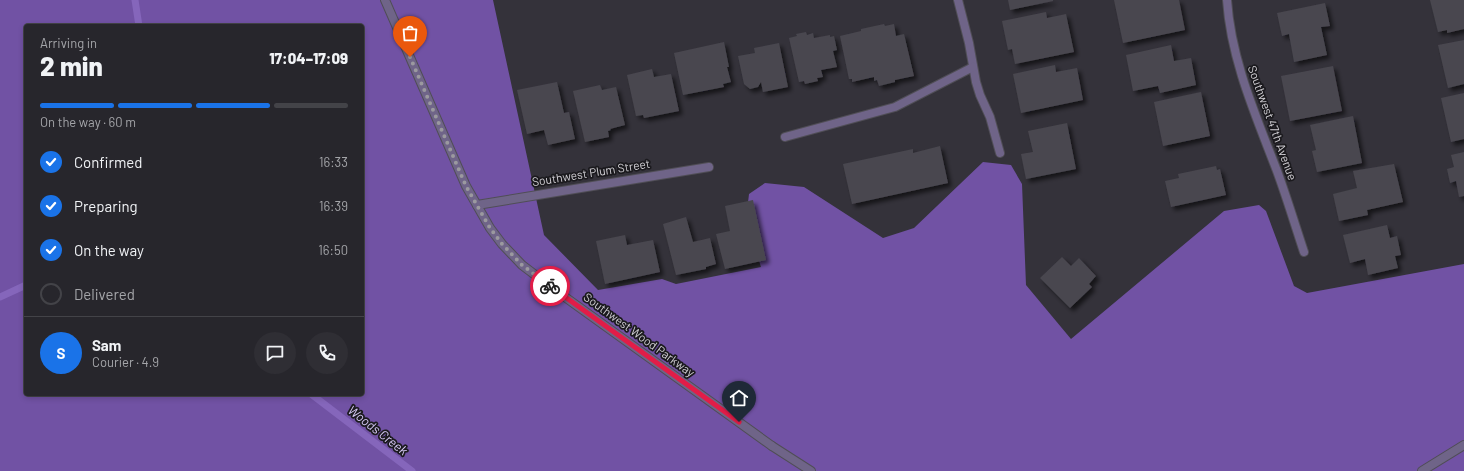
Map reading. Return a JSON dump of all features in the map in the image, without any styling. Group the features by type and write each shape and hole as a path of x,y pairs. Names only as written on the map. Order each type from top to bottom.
{"street":[{"name":"Southwest Wood Parkway","path":"385,0 466,186 490,228 502,244 522,265 772,446 811,471"},
{"path":"958,0 980,95 990,117 1000,153"},
{"name":"Southwest 47th Avenue","path":"1227,0 1233,43 1242,78 1280,179 1304,252"},
{"path":"785,136 895,107 973,67"},
{"name":"Southwest Plum Street","path":"477,205 709,167"},
{"path":"1422,471 1464,445"}],"shaded area":[{"path":"0,0 493,0 544,235 598,290 662,279 676,284 761,267 746,220 749,194 765,183 804,187 883,238 914,228 983,162 1011,165 1022,184 1026,285 1071,339 1224,211 1259,205 1266,211 1294,286 1307,293 1464,264 1464,471 0,471"}],"building":[{"path":"1008,0 1053,0 1053,1 1010,10"},
{"path":"1114,0 1179,0 1185,30 1123,43"},
{"path":"1430,0 1464,0 1464,29 1447,33 1447,30 1438,32"},
{"path":"1325,3 1330,26 1321,27 1327,55 1294,62 1289,34 1282,36 1277,13"},
{"path":"1046,12 1047,18 1066,14 1074,52 1015,64 1012,49 1008,50 1002,21"},
{"path":"884,24 885,26 894,24 896,36 904,34 914,76 895,80 895,82 879,86 877,80 874,81 874,77 852,82 852,79 849,79 840,36 861,31 861,29"},
{"path":"806,32 807,35 813,33 814,38 830,35 830,37 834,36 837,50 833,51 837,67 821,70 823,77 817,78 818,81 805,84 804,81 799,82 789,38 797,36 796,34"},
{"path":"1464,40 1464,84 1448,88 1438,45"},
{"path":"724,42 729,67 727,67 731,82 723,84 724,87 683,95 674,53"},
{"path":"779,43 788,87 763,92 761,82 758,87 750,89 744,84 738,56 755,53 754,48"},
{"path":"1171,45 1174,61 1191,58 1196,85 1160,93 1158,86 1133,91 1126,55"},
{"path":"1055,65 1056,72 1077,68 1083,100 1021,113 1013,74"},
{"path":"1333,66 1342,111 1290,121 1281,76"},
{"path":"652,69 654,77 671,74 679,111 644,118 643,115 636,116 627,75"},
{"path":"557,82 564,113 569,112 575,139 548,145 544,130 527,134 517,90"},
{"path":"600,85 602,90 616,87 625,125 610,129 611,130 608,131 609,137 585,142 573,91"},
{"path":"1201,92 1210,136 1163,146 1154,102"},
{"path":"1464,93 1464,139 1451,142 1441,98"},
{"path":"1353,116 1362,163 1317,172 1312,151 1316,150 1310,125"},
{"path":"1067,123 1076,169 1026,179 1021,154 1033,152 1028,131"},
{"path":"940,146 948,183 852,204 843,164 913,149 913,153"},
{"path":"1464,152 1464,196 1459,197 1456,181 1450,183 1447,169 1454,167 1451,155"},
{"path":"1394,164 1403,202 1367,210 1368,215 1339,221 1333,194 1357,188 1353,171"},
{"path":"1216,166 1217,170 1220,169 1226,195 1171,207 1165,181 1179,178 1178,174"},
{"path":"753,200 766,260 725,269 716,234 730,231 725,206"},
{"path":"686,217 693,242 710,238 716,264 706,267 706,269 676,275 663,224"},
{"path":"1387,225 1390,238 1397,236 1401,255 1395,256 1398,268 1368,275 1365,259 1350,263 1343,235"},
{"path":"625,235 627,245 653,240 660,272 605,284 596,241"},
{"path":"1062,257 1071,266 1079,258 1096,276 1089,284 1092,287 1070,308 1040,278"}],"waterway":[{"name":"Woods Creek","path":"135,0 139,24"},
{"path":"0,297 24,286"},
{"name":"Woods Creek","path":"314,396 412,471"}],"way so far":[{"path":"410,57 466,186 490,228 502,244 522,265 550,286"}],"route":[{"path":"550,286 739,422"}]}
